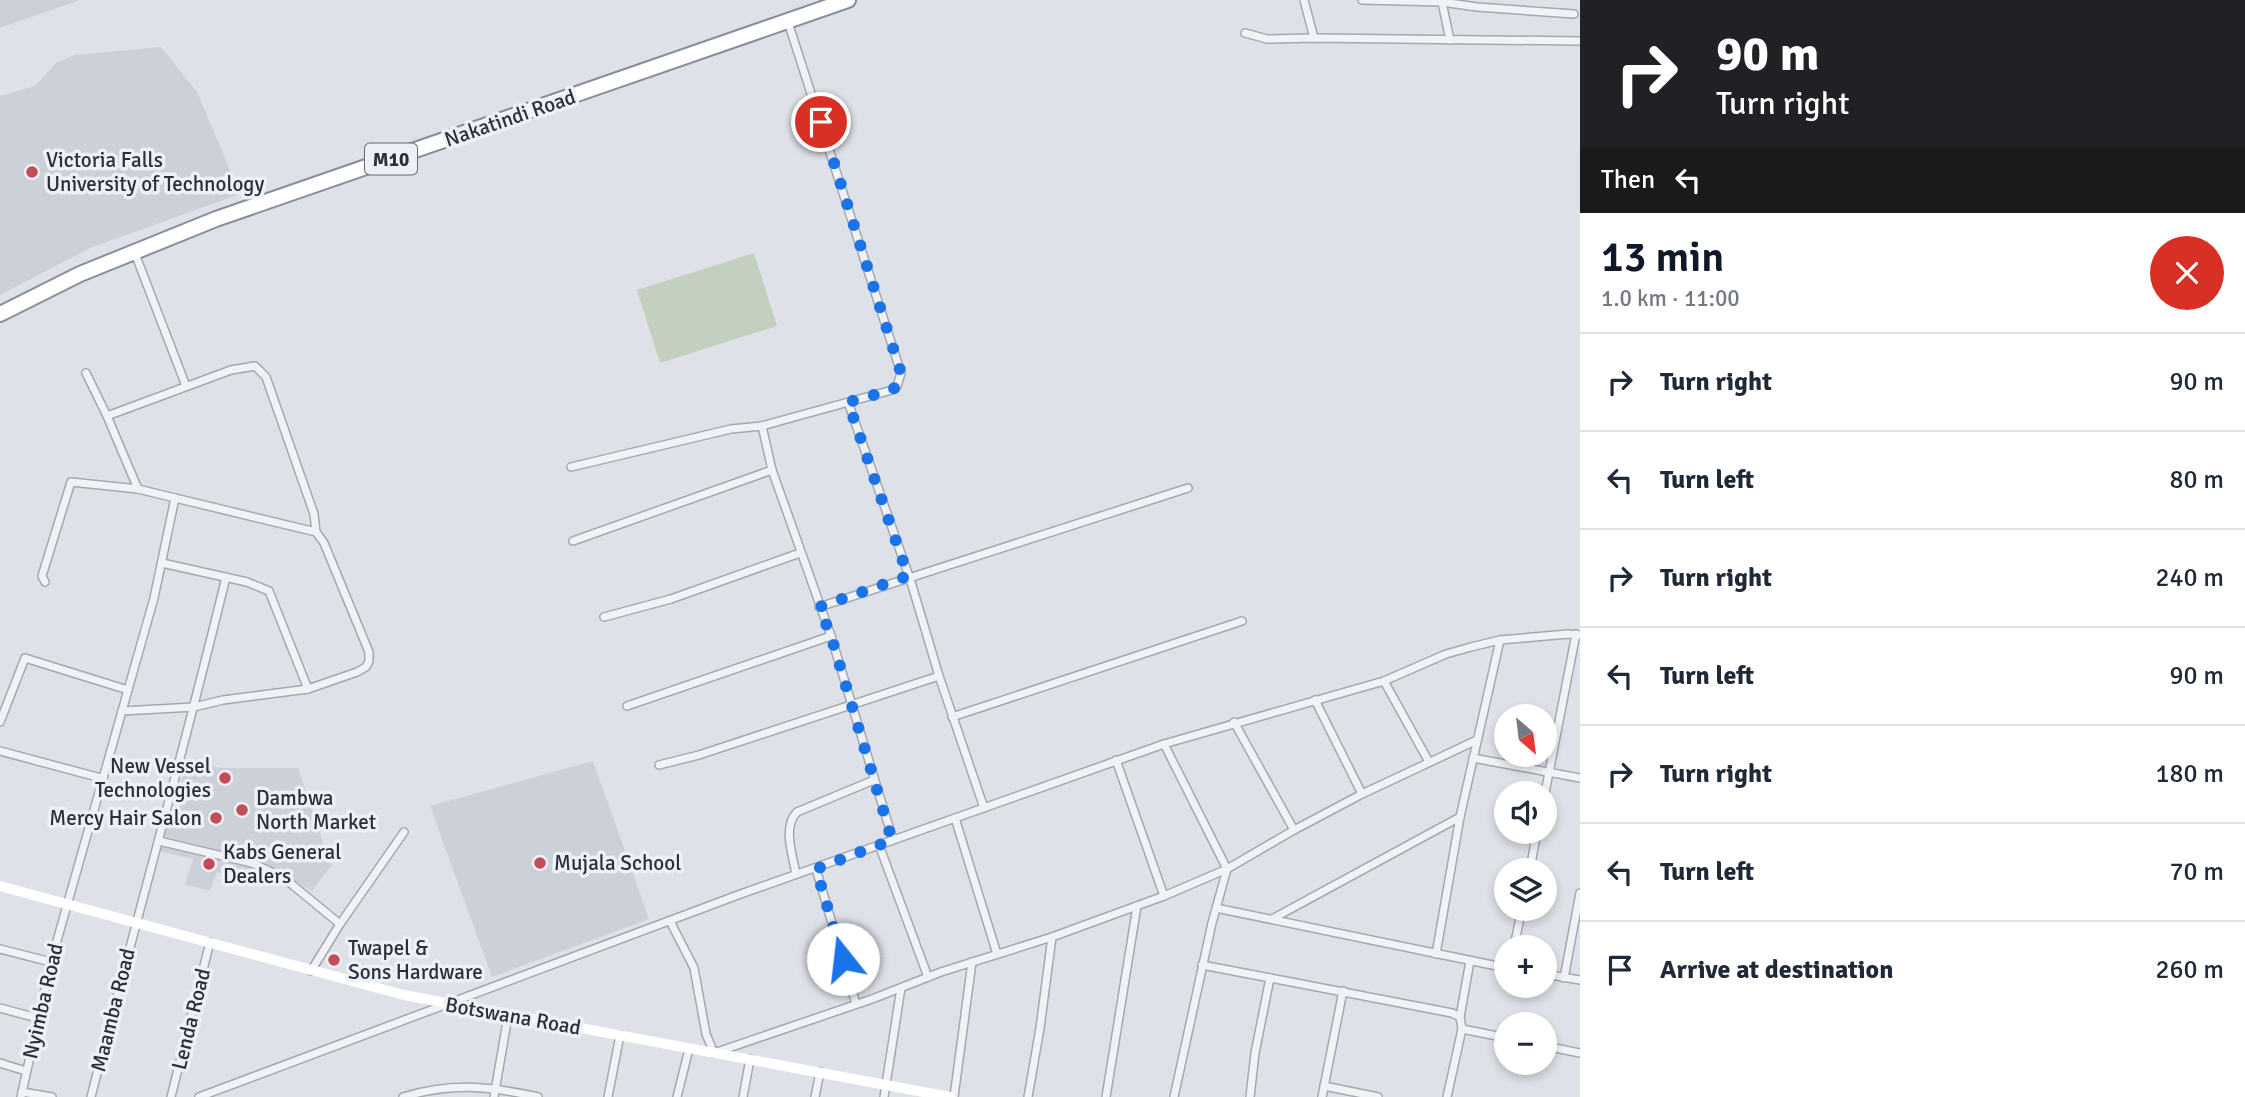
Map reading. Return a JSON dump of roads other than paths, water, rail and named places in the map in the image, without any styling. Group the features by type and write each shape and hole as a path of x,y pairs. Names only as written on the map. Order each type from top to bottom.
{"highway":[{"name":"M10","path":"788,22 848,0"},
{"name":"Nakatindi Road","path":"0,314 80,274 134,251 275,198 788,22"}],"street":[{"path":"1304,0 1314,38"},
{"path":"1362,0 1441,2 1574,13"},
{"path":"1441,2 1450,40"},
{"path":"571,467 740,428 762,426 892,390 897,386 901,373 788,22"},
{"path":"1245,33 1267,39 1580,41"},
{"path":"134,251 186,386"},
{"path":"107,416 231,370 256,366 266,377 314,514 316,532 324,543 369,652 366,667 308,688 223,700 194,707 122,711"},
{"path":"86,373 138,489"},
{"path":"848,402 984,808"},
{"path":"762,426 772,470 831,636 892,840"},
{"path":"573,541 772,470"},
{"path":"45,582 42,576 71,482 138,489 316,532"},
{"path":"819,607 908,576 1188,488"},
{"name":"Nyimba Road","path":"22,1094 51,962 128,690 162,563 176,498"},
{"path":"604,617 671,598 800,553"},
{"path":"162,563 247,582 269,591 308,688"},
{"name":"Maamba Road","path":"91,1097 226,577"},
{"path":"953,717 1242,621"},
{"path":"199,1097 444,1003 1116,760 1234,722 1384,681 1446,654 1500,640 1578,635 1547,781"},
{"path":"627,706 831,636"},
{"path":"1437,954 1460,817 1500,640"},
{"path":"0,722 23,661 27,658 128,690"},
{"path":"660,765 699,755 939,676"},
{"path":"1384,681 1429,762"},
{"path":"1315,700 1362,794"},
{"path":"1234,722 1294,830"},
{"path":"670,921 694,968 706,1034 714,1053 1164,896 1227,869 1362,794 1477,740"},
{"path":"1164,744 1227,869 1202,965 1174,1097"},
{"path":"0,751 101,778"},
{"path":"1473,758 1580,778"},
{"path":"1116,760 1164,896"},
{"path":"796,874 789,826 792,817 797,812 874,780"},
{"path":"1272,919 1460,817"},
{"path":"954,818 997,954"},
{"path":"311,971 404,832"},
{"path":"159,841 252,863 284,877 340,924"},
{"path":"880,845 928,977"},
{"path":"816,869 856,1004"},
{"name":"Botswana Road","path":"0,886 210,941 311,971 444,1003 820,1072 884,1091 952,1097"},
{"path":"1564,978 1580,893"},
{"path":"1106,1097 1137,906"},
{"path":"1216,908 1494,966"},
{"path":"1028,1097 1052,937"},
{"name":"Lenda Road","path":"171,1097 210,941"},
{"path":"0,949 51,962"},
{"path":"1447,1097 1462,1030 1460,1017 1470,961"},
{"path":"952,1097 972,962"},
{"path":"1202,965 1343,991 1452,1013 1460,1017"},
{"path":"1557,977 1580,981"},
{"path":"1250,1097 1255,1053 1270,978"},
{"path":"884,1091 901,988"},
{"path":"1322,1097 1343,991"},
{"path":"0,1007 37,1018"},
{"path":"494,1097 508,1016"},
{"path":"1462,1030 1494,1036"},
{"path":"608,1097 620,1035"},
{"path":"1557,1048 1580,1053"},
{"path":"677,1097 689,1049"},
{"path":"743,1097 750,1059"},
{"path":"0,1062 26,1071"},
{"path":"815,1097 820,1072"},
{"path":"403,1097 457,1086 496,1088 538,1097"},
{"path":"1324,1086 1378,1097"},
{"path":"22,1094 52,1097"}],"place":[{"name":"Victoria Falls University of Technology","path":"32,172"},
{"name":"New Vessel Technologies","path":"225,778"},
{"name":"Dambwa North Market","path":"242,810"},
{"name":"Mercy Hair Salon","path":"216,818"},
{"name":"Mujala School","path":"540,863"},
{"name":"Kabs General Dealers","path":"209,864"},
{"name":"Twapel & Sons Hardware","path":"334,960"}]}
